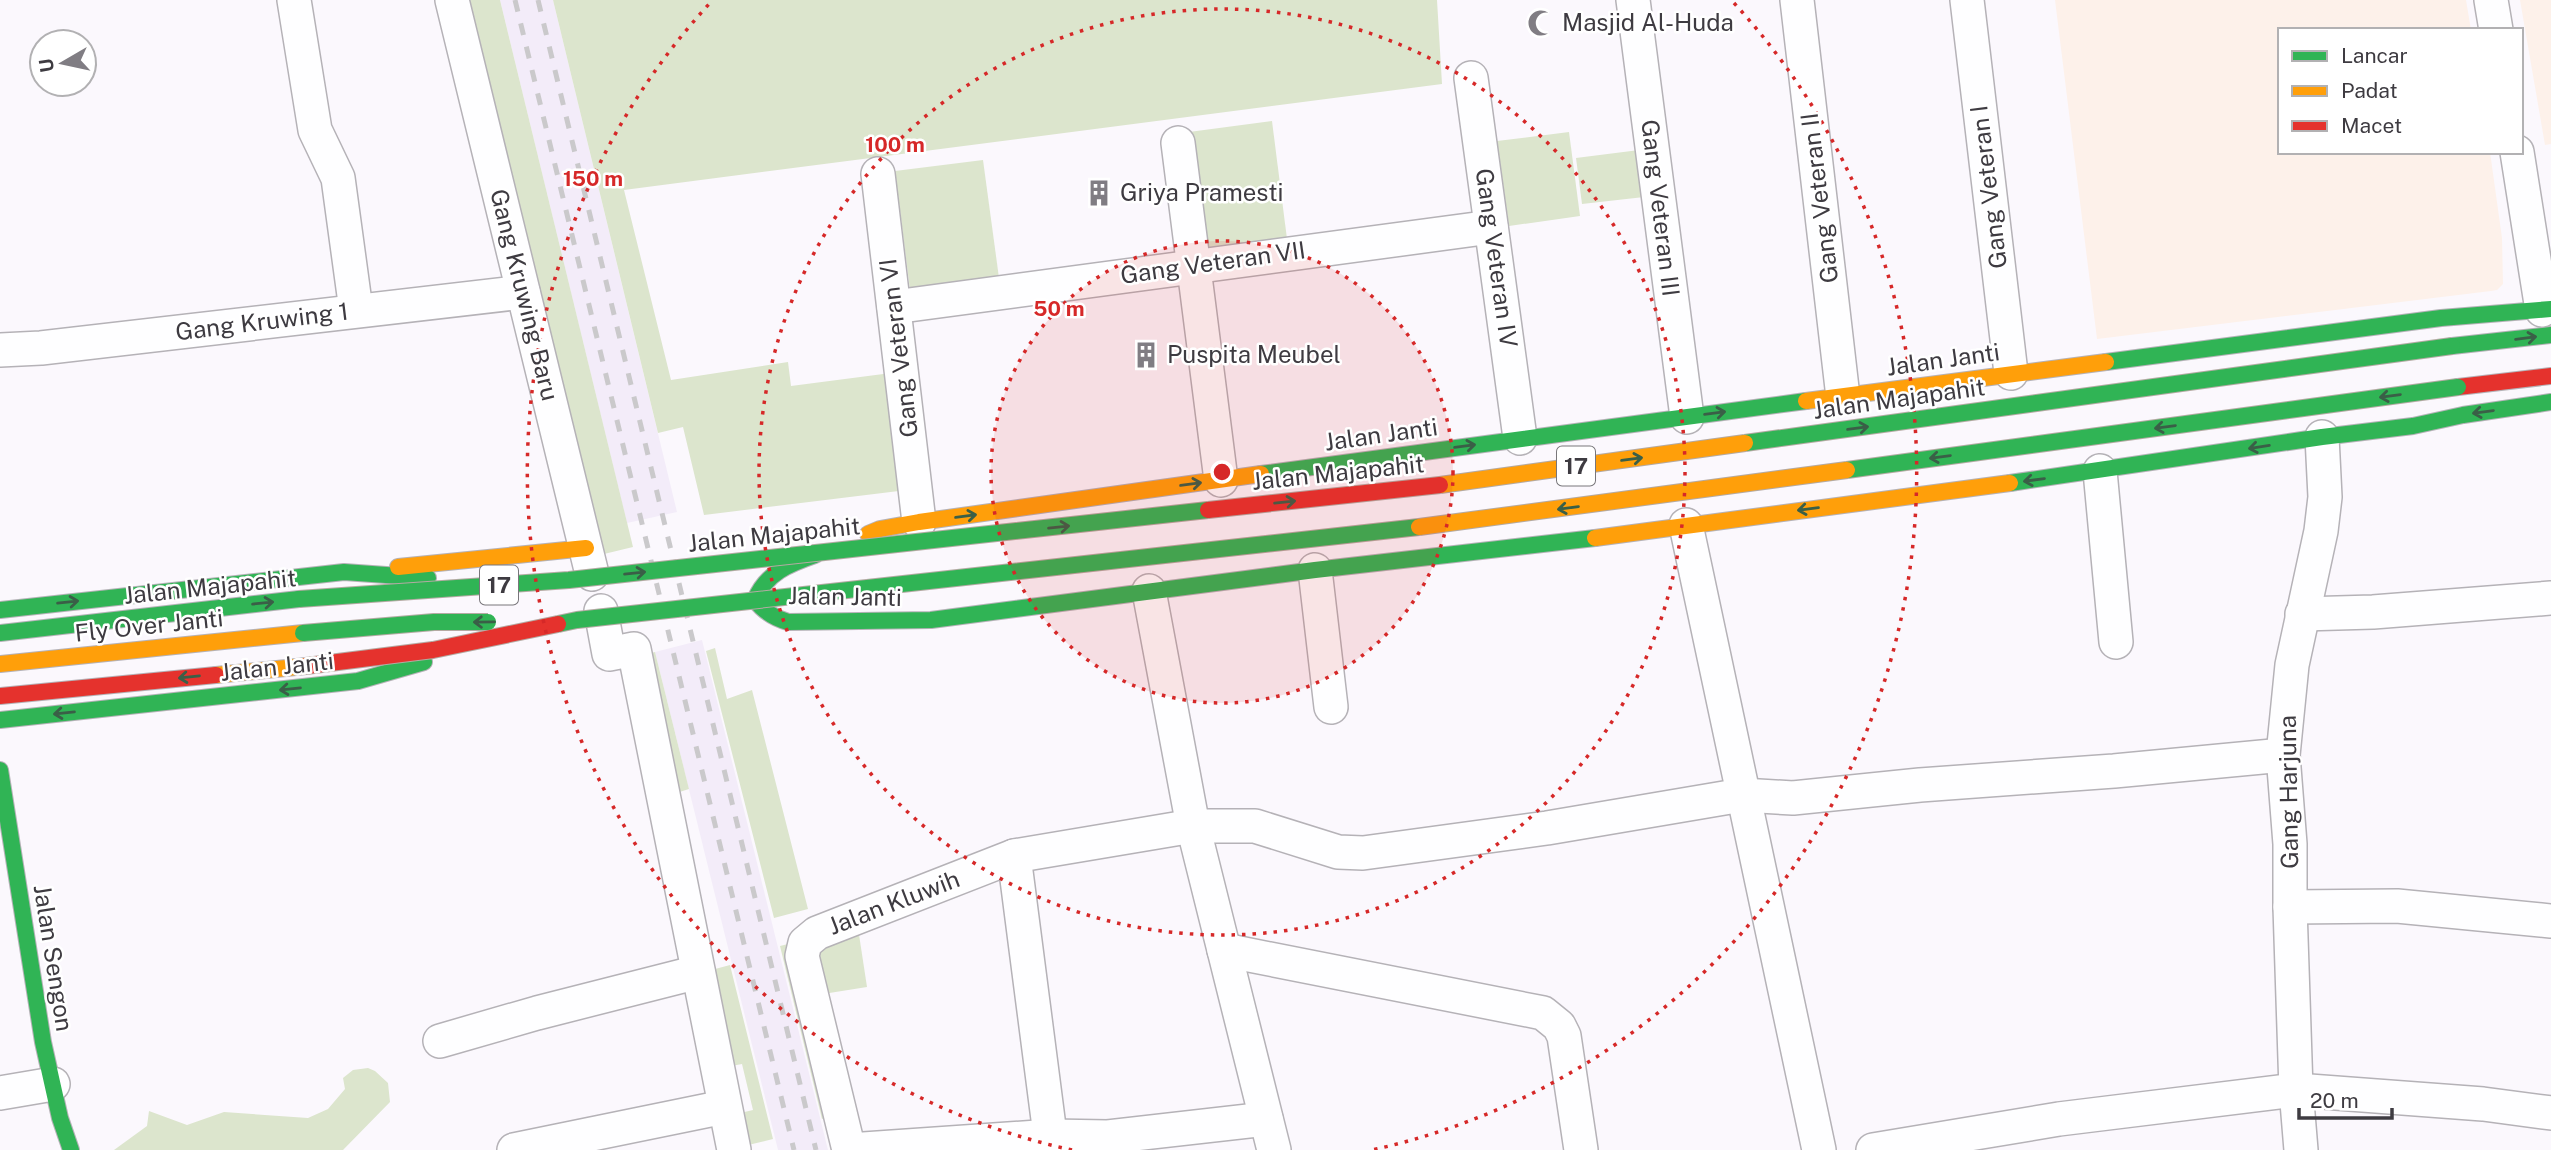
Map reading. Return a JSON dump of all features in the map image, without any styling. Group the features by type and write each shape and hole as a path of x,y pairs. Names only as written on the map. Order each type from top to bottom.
{"main road":[{"name":"Jalan Janti","path":"2548,318 2441,318 1506,440 919,522 880,530 783,567 766,578 755,600 762,610 772,617 788,622 931,620 1315,570 1506,549 2101,471 2322,437 2413,426 2463,415 2551,402"},
{"name":"Jalan Majapahit","path":"0,633 299,599 608,576 1429,486 2452,346 2548,318"},
{"name":"17","path":"0,696 306,666 433,650 593,605 1431,526 2551,376"},
{"path":"1506,440 1506,549"},
{"path":"919,522 907,536 896,561 894,578 899,593 913,609 931,620"},
{"path":"0,610 586,548"},
{"path":"344,572 593,605"},
{"path":"344,572 366,584 383,603 391,619 394,641 389,658 381,671 358,681"},
{"name":"Jalan Janti","path":"0,720 358,681 593,605"},
{"name":"Fly Over Janti","path":"0,664 593,605"},
{"name":"Jalan Sengon","path":"0,770 43,1042 60,1118 71,1150"}],"street":[{"path":"294,0 315,130 338,178 356,310"},
{"name":"Gang Kruwing Baru","path":"452,0 586,548 593,605 609,654 634,649 698,972"},
{"name":"Gang Veteran III","path":"1633,0 1687,417"},
{"name":"Gang Veteran II","path":"1797,0 1843,397"},
{"name":"Gang Veteran I","path":"1967,0 2011,373"},
{"path":"2491,0 2496,28"},
{"name":"Gang Veteran IV","path":"1471,78 1491,226 1506,440"},
{"path":"1178,143 1221,480"},
{"path":"2517,154 2548,318"},
{"name":"Gang Veteran VI","path":"878,174 919,522"},
{"name":"Gang Veteran VII","path":"894,307 1491,226"},
{"name":"Gang Kruwing 1","path":"0,349 41,348 523,292"},
{"name":"Gang Harjuna","path":"2301,1150 2296,1090 2290,844 2283,755 2292,665 2321,531 2325,497 2322,437"},
{"path":"2101,471 2116,642"},
{"path":"1686,525 1819,1150"},
{"path":"1315,570 1331,707"},
{"path":"849,1150 1051,1143 1108,1137 1270,1135 1193,826 1149,591"},
{"path":"2302,614 2372,612 2551,598"},
{"name":"Jalan Kluwih","path":"849,1150 802,956 805,943 817,933 1014,856 1193,826 1255,826 1326,849 1363,853 1547,828 1742,795 1793,798 2283,755"},
{"path":"1014,856 1051,1143"},
{"path":"2290,907 2397,906 2551,921"},
{"path":"1224,950 1544,1013 1559,1027 1564,1036 1581,1150"},
{"path":"440,1041 698,972 734,1150"},
{"path":"0,1093 53,1084"},
{"path":"1873,1150 2059,1119 2296,1090 2483,1104 2551,1113"},
{"path":"514,1150 724,1107"}],"shaded area":[{"path":"500,0 553,0 677,512 627,523"},
{"path":"2055,0 2466,0 2471,28 2278,28 2278,154 2490,154 2502,238 2503,284 2497,290 2097,339"},
{"path":"2520,0 2551,0 2551,144 2545,145"},
{"path":"702,640 828,1150 778,1150 655,652"}],"green space":[{"path":"470,0 500,0 633,547 604,554"},
{"path":"553,0 1437,0 1442,84 624,190 671,380 788,362 791,386 891,373 907,490 704,515 683,427 658,433"},
{"path":"1272,121 1287,239 1205,251 1189,132"},
{"path":"1569,132 1580,216 1509,226 1497,141"},
{"path":"1647,149 1653,196 1582,204 1576,158"},
{"path":"983,160 999,278 910,290 895,171"},
{"path":"715,648 727,699 752,690 808,909 774,918 706,651"},
{"path":"655,652 689,789 667,796 638,656"},
{"path":"858,928 867,987 823,994 812,946"},
{"path":"792,943 833,1116 822,1119 780,946"},
{"path":"730,965 773,1139 744,1146 736,1114 753,1110 742,1064 726,1067 704,972"},
{"path":"368,1068 388,1083 390,1102 343,1150 114,1150 147,1126 149,1111 187,1125 224,1112 308,1118 328,1109 345,1089 343,1078 353,1070"}],"railway":[{"path":"515,0 794,1150"},
{"path":"538,0 816,1150"}],"traffic: fast":[{"path":"2106,362 2441,318 2551,309"},
{"path":"2452,346 2551,335"},
{"path":"1745,443 2452,346"},
{"path":"1847,470 2458,387"},
{"path":"1261,474 1806,401"},
{"path":"2010,483 2413,426 2463,415 2551,402"},
{"path":"299,599 569,580 1208,510"},
{"path":"558,624 1419,527"},
{"path":"815,555 787,566 772,576 755,600 770,614 788,622 931,620 1315,570 1595,538"},
{"path":"0,610 344,572 428,578"},
{"path":"0,633 299,599"},
{"path":"303,633 434,622 488,622"},
{"path":"0,720 358,681 424,662"},
{"path":"0,770 43,1042 60,1118 71,1150"}],"traffic: slow":[{"path":"1806,401 2106,362"},
{"path":"1440,485 1745,443"},
{"path":"1419,527 1847,470"},
{"path":"868,534 880,529 919,522 1261,474"},
{"path":"1595,538 2010,483"},
{"path":"398,567 586,548"},
{"path":"0,664 303,633"},
{"path":"216,675 306,666"}],"traffic: jam":[{"path":"2458,387 2551,376"},
{"path":"1208,510 1440,485"},
{"path":"306,666 433,650 558,624"},
{"path":"0,696 216,675"}],"place":[{"name":"Masjid Al-Huda","path":"1541,23"},
{"name":"Griya Pramesti","path":"1099,193"},
{"name":"Puspita Meubel","path":"1146,355"}]}
